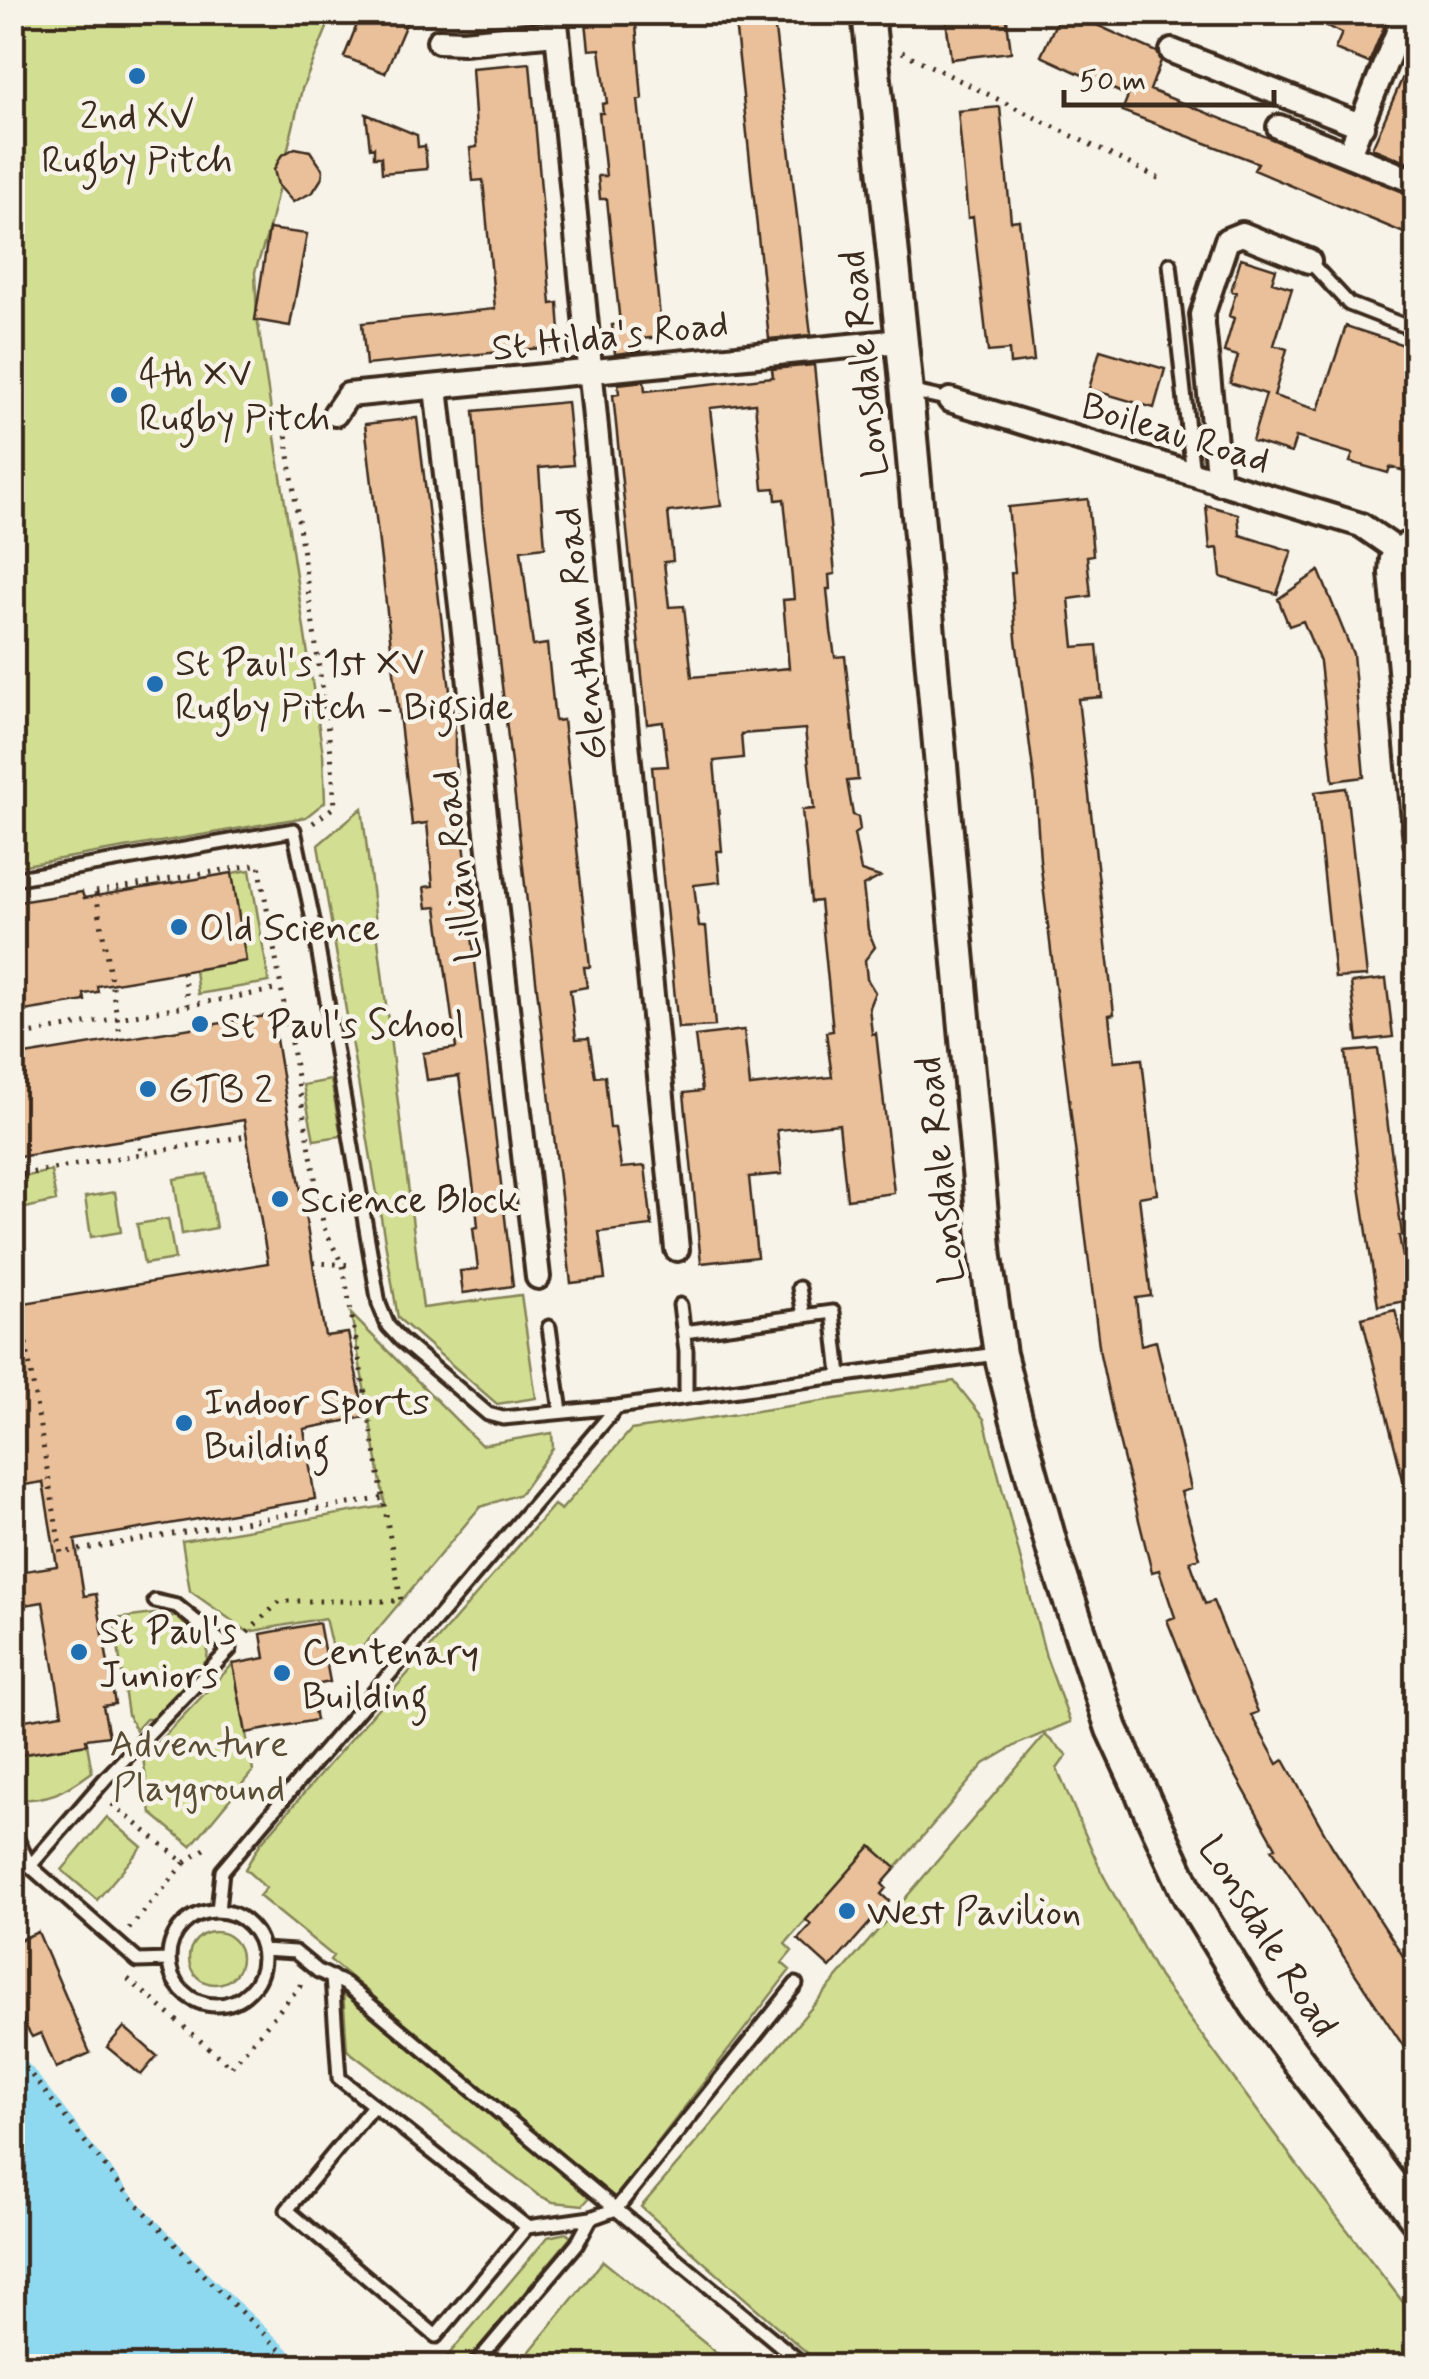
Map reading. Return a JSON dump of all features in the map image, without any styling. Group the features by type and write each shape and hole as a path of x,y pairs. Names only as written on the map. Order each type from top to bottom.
{"main road":[{"name":"Lonsdale Road","path":"869,26 907,391 986,1258 1000,1354 1053,1551 1112,1729 1189,1896 1256,2006 1411,2198"}],"street":[{"path":"1356,140 1406,12"},
{"path":"439,41 463,42 555,23"},
{"name":"Glentham Road","path":"555,23 677,1249"},
{"path":"1172,51 1356,140 1416,182"},
{"path":"1279,126 1356,140"},
{"path":"1219,482 1202,316 1226,240 1242,234 1309,261"},
{"name":"St Hilda's Road","path":"336,414 348,395 901,341"},
{"name":"Lillian Road","path":"436,388 538,1277"},
{"name":"Boileau Road","path":"950,400 1361,525 1407,548"},
{"path":"1407,548 1392,559 1391,573 1416,842"}],"lane":[{"path":"1309,261 1349,304 1416,330"},
{"path":"1170,264 1192,474"},
{"name":"Boileau Road","path":"907,391 950,400"},
{"path":"12,879 294,830 379,1304 388,1326 488,1414 518,1418 617,1407 1000,1354"},
{"path":"800,1288 804,1316"},
{"path":"680,1304 686,1396"},
{"path":"684,1332 833,1312 840,1375"},
{"path":"548,1327 561,1412"},
{"path":"218,1911 222,1871 617,1407"},
{"path":"30,1866 107,1778 230,1649 177,1606 155,1602"},
{"path":"12,1829 30,1866 138,1961 168,1960"},
{"path":"218,1911 247,1922 258,1935 263,1966 249,1993 221,2006 191,1999 179,1988 168,1960 170,1945 188,1920 218,1911"},
{"path":"262,1950 295,1952 318,1971 344,1984 805,2366"},
{"path":"332,1978 339,2078 528,2227"},
{"path":"373,2106 287,2210 436,2336 528,2227 591,2218 616,2209 796,1984"},
{"path":"474,2366 577,2244 591,2218"}],"path":[{"path":"869,26 1164,181"},
{"path":"294,830 305,829 335,806 331,752 285,428 336,414"},
{"path":"96,892 259,864 324,1228 343,1266 400,1601 280,1601 230,1649"},
{"path":"91,866 121,1040"},
{"path":"183,972 188,1005"},
{"path":"12,1038 281,989"},
{"path":"273,1026 287,1023"},
{"path":"12,1176 246,1136"},
{"path":"139,1137 142,1154"},
{"path":"12,1254 21,1304"},
{"path":"313,1263 343,1266 372,1262"},
{"path":"12,1351 27,1346 61,1554 384,1498"},
{"path":"112,1804 186,1862"},
{"path":"206,1848 186,1862 104,1958 231,2067 300,1986 302,1974"},
{"path":"12,2051 119,2184 209,2282 297,2366"}],"green space":[{"path":"12,13 333,13 302,89 255,272 257,318 323,754 325,802 306,817 13,867"},
{"path":"362,808 423,1308 521,1295 536,1398 497,1404 398,1318 318,845"},
{"path":"250,870 269,982 198,994 195,970 246,961 232,873"},
{"path":"331,1080 341,1136 314,1140 303,1085"},
{"path":"51,1171 56,1201 13,1211 13,1179"},
{"path":"207,1174 216,1228 182,1234 174,1179"},
{"path":"115,1192 121,1232 91,1237 85,1197"},
{"path":"168,1219 175,1259 144,1264 137,1224"},
{"path":"351,1314 481,1445 552,1433 553,1448 520,1494 480,1507 361,1649 334,1657 325,1618 248,1632 190,1591 182,1541 385,1506"},
{"path":"954,1381 984,1419 1046,1657 1070,1722 1018,1744 984,1764 896,1868 870,1847 785,1944 792,1951 782,1963 790,1970 615,2198 330,1960 333,1956 259,1896 266,1888 245,1869 260,1844 554,1505 561,1510 631,1430"},
{"path":"154,1614 177,1617 208,1646 207,1660 154,1719 146,1719 136,1730 128,1715 114,1619"},
{"name":"Adventure Playground","path":"233,1664 253,1771 191,1846 151,1813 143,1758"},
{"path":"1045,1735 1067,1755 1057,1769 1101,1871 1159,1977 1416,2319 1416,2366 822,2366 641,2207"},
{"path":"87,1744 92,1772 55,1794 13,1800 13,1756"},
{"path":"107,1817 142,1847 97,1900 62,1870"},
{"path":"215,1932 233,1940 241,1958 233,1976 215,1984 197,1976 189,1958 197,1940"},
{"path":"343,1991 591,2196 583,2205 553,2202 538,2195 347,2050"},
{"path":"566,2233 571,2237 463,2366 439,2366 548,2237"},
{"path":"603,2261 733,2366 518,2366"}],"water":[{"path":"13,2083 110,2208 270,2366 13,2366"}],"building":[{"path":"362,12 411,12 385,73 344,57"},
{"path":"585,12 635,12 642,99 638,100 662,337 640,339 641,351 615,354 612,325 620,324 607,199 600,199 598,176 606,176 599,113 603,113 602,104 607,103 600,49 589,50"},
{"path":"734,12 773,12 811,335 769,339"},
{"path":"945,12 1006,12 1011,52 951,59"},
{"path":"1061,12 1157,52 1161,61 1150,90 1416,197 1416,238 1254,170 1258,163 1122,111 1128,96 1041,56"},
{"path":"1295,12 1390,12 1369,63 1335,49 1342,33"},
{"path":"1416,47 1416,166 1372,148"},
{"path":"530,63 551,304 558,303 561,346 366,365 362,323 495,309 483,180 473,181 470,148 477,147 472,68"},
{"path":"1000,107 1011,221 1019,220 1034,361 1010,364 1009,350 988,352 973,217 968,218 958,111"},
{"path":"366,114 417,135 418,147 425,146 427,169 382,173 381,157 374,157 374,147 370,148"},
{"path":"295,148 310,151 323,170 313,192 293,202 278,185 274,170 281,156"},
{"path":"269,229 307,234 290,326 255,320"},
{"path":"1241,258 1276,269 1272,282 1292,288 1274,345 1287,349 1274,396 1318,410 1346,326 1416,349 1416,474 1390,467 1388,473 1350,462 1353,454 1296,437 1291,453 1252,441 1266,394 1230,383 1238,356 1224,352 1234,318 1229,316 1236,292 1231,291"},
{"path":"1100,350 1165,369 1154,408 1089,389"},
{"path":"814,365 835,574 829,575 827,589 831,631 835,657 845,656 858,780 847,781 853,815 858,817 860,830 854,834 861,871 880,877 863,886 868,930 875,947 865,960 867,979 875,992 869,1007 872,1034 876,1033 894,1193 847,1199 839,1124 777,1130 782,1174 749,1177 757,1257 701,1263 684,1093 702,1091 695,1036 744,1030 750,1086 832,1077 826,1032 833,1031 820,901 811,902 802,810 814,809 805,729 741,734 743,758 714,761 722,851 717,851 720,882 694,885 699,927 706,927 715,1026 678,1028 652,767 668,766 663,722 647,724 613,395 619,394 618,384 644,381 645,391 773,377 772,369","holes":["755,403 763,489 775,488 776,500 784,499 794,599 783,600 789,668 692,677 684,606 669,607 664,562 673,561 668,512 721,506 710,408"]},
{"path":"567,402 573,465 539,468 545,547 521,550 533,646 547,644 555,721 563,720 590,967 584,967 587,987 570,990 576,1039 589,1038 595,1077 605,1076 610,1128 615,1128 621,1168 645,1166 652,1226 599,1232 605,1279 571,1283 483,521 474,411"},
{"path":"417,418 455,732 472,936 513,1286 463,1293 460,1271 478,1269 473,1228 478,1227 476,1206 459,1076 427,1080 423,1053 456,1048 437,907 427,908 424,887 433,886 427,823 412,825 365,424"},
{"path":"1088,499 1093,555 1087,556 1091,596 1069,599 1074,647 1097,645 1102,697 1078,699 1114,1014 1109,1015 1114,1062 1142,1059 1157,1194 1139,1197 1151,1296 1136,1298 1141,1345 1156,1341 1191,1489 1181,1492 1200,1558 1190,1561 1205,1604 1213,1601 1258,1712 1251,1715 1278,1764 1284,1760 1332,1846 1416,1976 1416,2065 1272,1849 1276,1847 1211,1731 1167,1620 1175,1617 1159,1570 1152,1572 1100,1354 1040,860 1035,785 1016,639 1011,573 1015,572 1008,507"},
{"path":"1206,505 1238,514 1240,535 1292,551 1277,594 1221,577 1218,548 1210,549"},
{"path":"1319,571 1353,654 1364,777 1333,781 1320,662 1303,621 1289,626 1278,599"},
{"path":"1346,788 1367,976 1335,978 1315,792"},
{"path":"232,873 246,961 97,986 98,992 84,994 85,1001 12,1013 12,903 82,892 84,898"},
{"path":"1386,979 1393,1037 1358,1041 1351,983"},
{"path":"272,1015 325,1336 348,1333 365,1417 304,1429 315,1499 75,1540 84,1596 96,1594 115,1704 103,1706 109,1736 86,1739 87,1744 12,1756 12,1722 62,1714 43,1602 12,1607 12,1573 57,1566 43,1482 12,1487 12,1305 268,1263 244,1120 12,1158 12,1057"},
{"path":"1378,1049 1402,1235 1399,1236 1411,1300 1378,1306 1346,1052"},
{"path":"1395,1310 1416,1394 1416,1498 1408,1499 1362,1318"},
{"name":"Centenary Building","path":"319,1623 330,1682 310,1686 316,1720 246,1733 233,1664 265,1658 261,1634"},
{"name":"West Pavilion","path":"871,1846 896,1868 882,1884 886,1888 881,1894 889,1901 830,1968 798,1939 811,1925 806,1920"},
{"path":"38,1932 90,2053 56,2068 41,2033 32,2037 12,2002 12,1943"},
{"path":"124,2027 157,2056 141,2075 107,2047"}],"waterway":[{"path":"12,2083 110,2208 270,2366"}],"place":[{"name":"2nd XV Rugby Pitch","path":"137,76"},
{"name":"4th XV Rugby Pitch","path":"119,395"},
{"name":"St Paul's 1st XV Rugby Pitch - Bigside","path":"155,684"},
{"name":"Old Science","path":"179,927"},
{"name":"St Paul's School","path":"200,1024"},
{"name":"GTB 2","path":"148,1089"},
{"name":"Science Block","path":"280,1199"},
{"name":"Indoor Sports Building","path":"184,1423"},
{"name":"St Paul's Juniors","path":"79,1652"},
{"name":"Centenary Building","path":"282,1673"},
{"name":"West Pavilion","path":"847,1911"}]}
